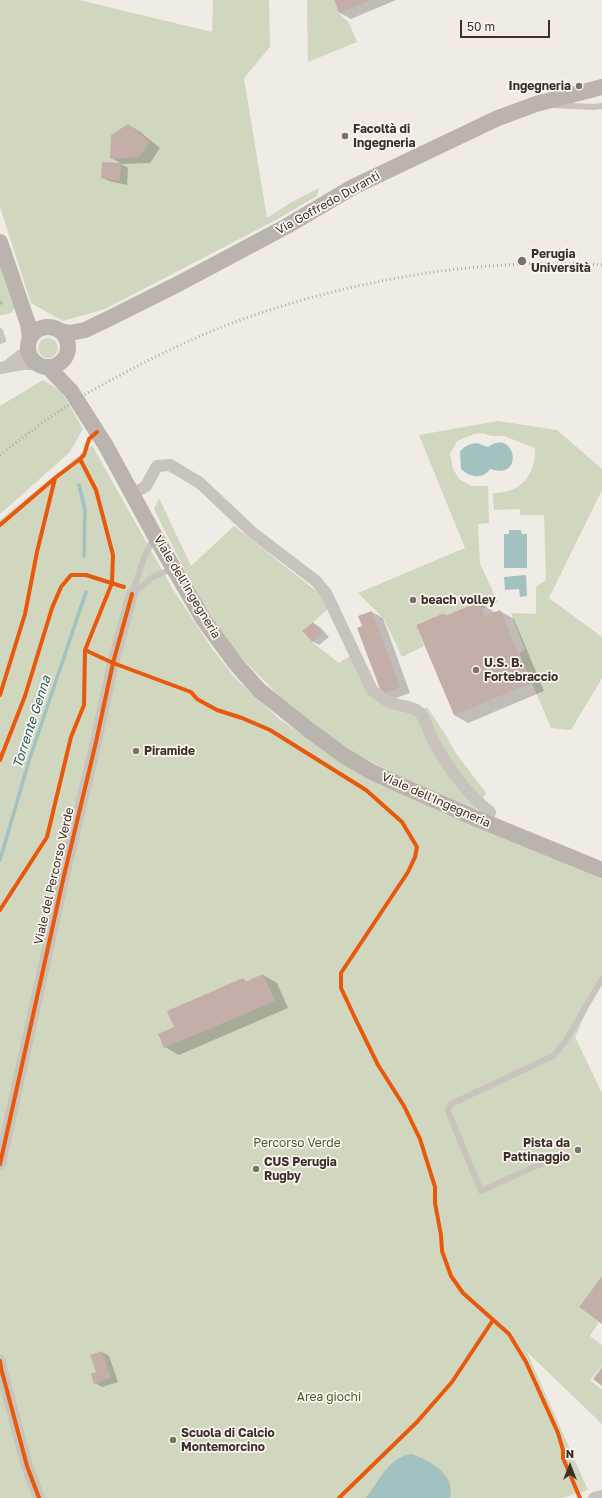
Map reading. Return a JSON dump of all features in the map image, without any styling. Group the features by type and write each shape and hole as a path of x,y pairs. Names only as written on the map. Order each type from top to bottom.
{"street":[{"name":"Via Goffredo Duranti","path":"54,329 70,333 85,330 194,276 287,226 353,187 498,118 536,104 602,87"},
{"path":"0,242 28,324 30,355 43,365"},
{"path":"4,367 23,364 58,364 67,353 67,339 22,304"},
{"path":"4,367 29,344 37,330 54,329"},
{"name":"Via Goffredo Duranti","path":"67,353 73,342 85,330"},
{"name":"Viale dell'Ingegneria","path":"67,353 66,372 71,391"},
{"name":"Viale dell'Ingegneria","path":"43,365 71,391 106,446 155,536 203,618 236,664 259,690 285,712 343,755 370,771 486,822 602,870"},
{"path":"133,494 146,486 157,466 170,465 200,483 253,533 316,581 326,593 372,690 381,698 394,704 413,708 420,713 433,740 453,770 470,794 478,803 490,812 486,822"},
{"name":"Viale del Percorso Verde","path":"0,1164 113,663 132,594"},
{"path":"0,1361 27,1466 39,1498"},
{"path":"594,1498 602,1496"}],"lane":[{"path":"536,104 594,107 602,106"},
{"path":"0,331 3,340 0,341"},
{"name":"Viale del Percorso Verde","path":"132,594 145,555 155,536"},
{"path":"132,594 153,577 174,568"},
{"path":"551,1161 536,1166 481,1191 448,1111 451,1104 553,1056 565,1042 602,979"}],"green space":[{"path":"0,0 79,0 212,32 213,0 269,0 270,47 244,78 267,218 292,202 319,188 317,196 274,221 105,309 63,321 31,303 0,207"},
{"path":"307,0 334,0 339,13 349,23 357,42 308,62"},
{"path":"0,267 14,308 12,313 2,315 0,315"},
{"path":"44,338 52,338 58,344 58,352 52,358 44,358 38,352 38,344"},
{"path":"43,380 61,391 83,429 69,453 0,514 0,406"},
{"path":"498,421 557,430 602,469 602,490 549,598 602,637 602,678 571,730 551,728 519,653 525,650 511,613 536,614 536,587 546,580 544,515 520,515 520,509 494,510 493,493 512,490 525,481 533,466 535,448 504,436 491,436 483,433 474,434 457,441 450,454 453,469 459,479 471,486 488,486 489,523 478,524 480,564 498,602 482,609 445,616 444,613 416,625 424,646 402,657 384,619 358,593 465,548 419,435"},
{"name":"Percorso Verde","path":"92,445 172,588 211,647 235,678 278,718 356,771 435,809 602,879 602,977 575,1037 602,1093 602,1276 579,1307 599,1322 590,1336 602,1345 602,1366 590,1380 602,1390 602,1424 527,1352 588,1490 562,1498 0,1498 0,520"},
{"path":"159,498 191,566 234,526 325,598 328,609 302,632 312,642 339,663 350,656 367,691 377,702 413,713 427,707 455,752 486,793 476,810 402,778 344,747 284,701 240,656 200,601 154,509"}],"water":[{"path":"477,443 488,447 497,443 505,444 510,448 513,455 509,468 501,471 490,469 484,475 480,476 464,472 461,469 460,452 463,448"},
{"path":"509,530 521,530 522,534 527,534 527,568 504,568 504,534 509,534"},
{"path":"526,575 527,596 520,597 519,589 505,590 504,577"},
{"path":"412,1454 434,1465 445,1475 451,1490 450,1498 366,1498 385,1471 397,1459"}],"building":[{"path":"334,0 372,0 339,13"},
{"path":"128,124 150,142 139,157 110,159 111,135"},
{"path":"102,162 121,163 120,181 101,178"},
{"path":"479,602 485,616 500,610 531,683 454,715 416,625 444,613 445,616"},
{"path":"372,611 400,687 382,694 357,628 362,626 358,616"},
{"path":"313,622 323,633 312,642 302,631"},
{"path":"263,974 275,1001 164,1048 158,1034 174,1027 167,1011 243,978 245,982"},
{"path":"602,1276 602,1324 579,1307"},
{"path":"102,1351 111,1378 94,1384 91,1374 96,1372 90,1355"},
{"path":"602,1367 602,1386 593,1379"}],"waterway":[{"name":"Torrente Genna","path":"79,485 85,510 84,556"},
{"name":"Torrente Genna","path":"0,860 29,761 86,592"}],"railway":[{"path":"0,455 69,405 126,372 210,332 271,309 364,285 459,269 555,263 602,265"}],"cycle path":[{"path":"0,525 55,478 80,459 84,455 89,439 97,432"},
{"path":"80,459 96,490 113,555 112,583 85,650 113,663 191,692 197,699 217,710 242,718 270,730 366,790 402,822 417,847 415,857 408,872 341,973 341,988 378,1065 404,1106 420,1139 435,1187 435,1203 441,1235 442,1251 451,1276 463,1293 509,1334 526,1362 558,1433 563,1450 563,1458 580,1498"},
{"path":"0,695 25,614 37,552 55,478"},
{"path":"0,760 25,696 52,608 61,587 71,575 86,575 124,587"},
{"path":"0,1164 113,663 132,594"},
{"path":"0,910 47,837 71,737 84,705 85,650"},
{"path":"339,1498 417,1422 452,1382 493,1320"},
{"path":"0,1361 27,1466 39,1498"}],"place":[{"name":"Ingegneria","path":"579,86"},
{"name":"Facoltà di Ingegneria","path":"345,136"},
{"name":"Perugia Università","path":"522,261"},
{"name":"beach volley","path":"413,600"},
{"name":"U.S. B. Fortebraccio","path":"476,670"},
{"name":"Piramide","path":"136,751"},
{"name":"Pista da Pattinaggio","path":"578,1150"},
{"name":"CUS Perugia Rugby","path":"256,1169"},
{"name":"Scuola di Calcio Montemorcino","path":"173,1440"}],"park label":[{"name":"Area giochi","path":"329,1397"}]}
